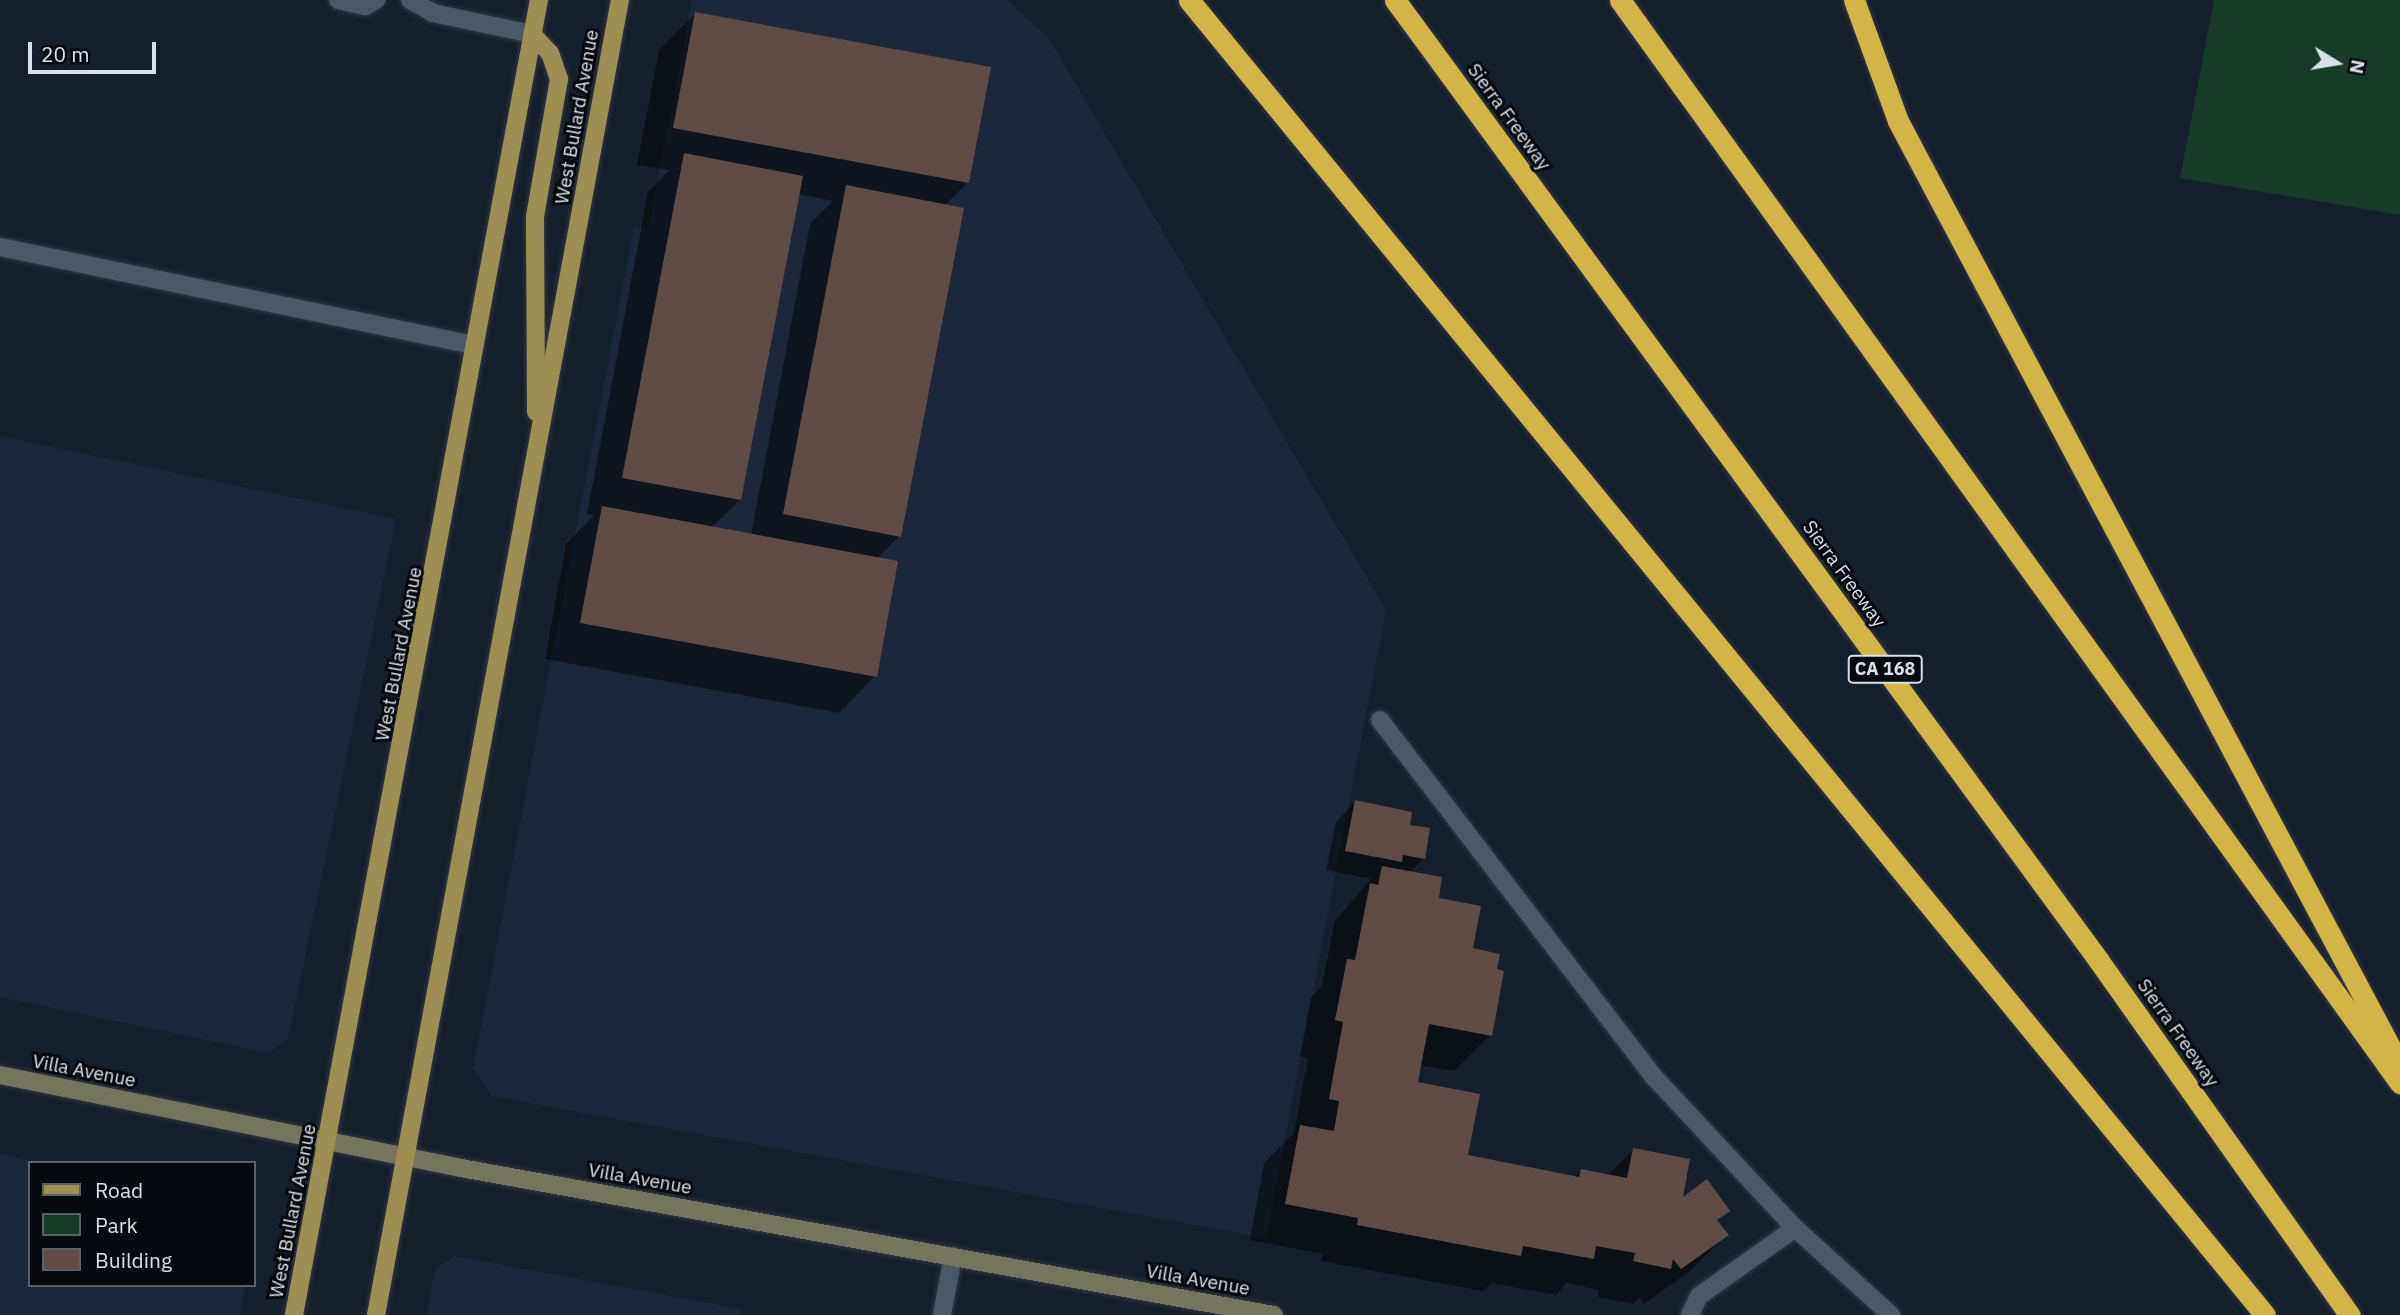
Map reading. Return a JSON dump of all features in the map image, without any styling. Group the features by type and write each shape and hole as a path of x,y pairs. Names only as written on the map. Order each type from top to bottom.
{"highway":[{"path":"1189,0 2265,1315"},
{"name":"Sierra Freeway","path":"1393,0 2099,961 2350,1315"},
{"path":"1620,0 2400,1083"},
{"path":"1854,0 1898,121 2400,1066"}],"main road":[{"name":"West Bullard Avenue","path":"294,1315 539,0"},
{"name":"West Bullard Avenue","path":"376,1315 620,0"},
{"path":"532,34 550,53 559,79 536,217 536,454"},
{"name":"Villa Avenue","path":"0,1075 406,1157 1274,1315"}],"street":[{"path":"338,0 365,6 376,0"},
{"path":"410,0 433,13 532,34"},
{"path":"0,247 475,345"},
{"path":"1380,720 1654,1077 1795,1228 1891,1315"},
{"path":"1690,1315 1699,1296 1795,1228"},
{"path":"942,1315 953,1256"}],"shaded area":[{"path":"692,0 1008,0 1049,39 1386,610 1266,1238 492,1096 473,1069 634,227 648,230"},
{"path":"0,436 396,519 288,1039 269,1053 0,997"},
{"path":"0,1154 30,1161 28,1161 28,1287 245,1287 240,1315 0,1315"},
{"path":"454,1256 742,1309 741,1315 426,1315 435,1269"}],"green space":[{"path":"2214,0 2400,0 2400,215 2180,178"}],"building":[{"path":"695,12 991,67 969,183 673,128"},
{"path":"684,153 803,176 741,500 622,478"},
{"path":"846,185 964,208 901,537 783,514"},
{"path":"602,506 898,561 877,677 580,623"},
{"path":"1355,800 1412,812 1410,825 1430,828 1425,859 1403,855 1402,862 1345,851"},
{"path":"1382,866 1442,877 1439,898 1481,906 1473,948 1500,954 1497,969 1504,971 1492,1036 1429,1024 1418,1082 1480,1094 1468,1155 1579,1177 1581,1169 1627,1178 1633,1148 1690,1159 1683,1197 1707,1179 1730,1211 1717,1220 1729,1235 1681,1269 1673,1259 1671,1269 1633,1261 1635,1253 1596,1246 1594,1259 1523,1246 1521,1256 1357,1225 1358,1218 1285,1204 1300,1125 1334,1131 1339,1101 1329,1099 1343,1022 1335,1020 1347,959 1355,960 1370,883 1378,885"}]}
